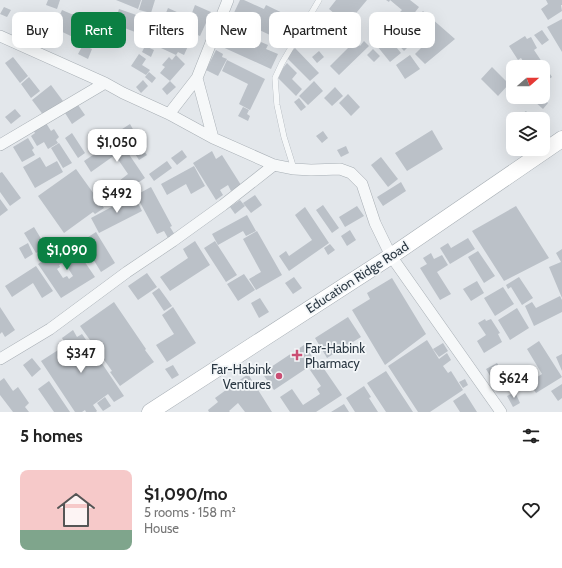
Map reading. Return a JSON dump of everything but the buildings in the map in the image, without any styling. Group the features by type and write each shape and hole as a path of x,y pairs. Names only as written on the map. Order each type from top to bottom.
{"main road":[{"name":"Education Ridge Road","path":"150,412 391,256 562,139"}],"street":[{"path":"168,114 197,78 224,2"},
{"path":"0,36 105,84 168,114 213,138 274,166 311,170 340,169 352,173 362,184 376,223 391,256 501,412"},
{"path":"197,78 213,138"},
{"path":"0,145 105,84"},
{"path":"0,359 50,329 126,272 173,241 274,166"}],"lane":[{"path":"294,169 284,137 277,105 275,78 282,63 319,0"}],"place":[{"name":"Far-Habink Pharmacy","path":"297,355"},
{"name":"Far-Habink Ventures","path":"279,376"}]}
